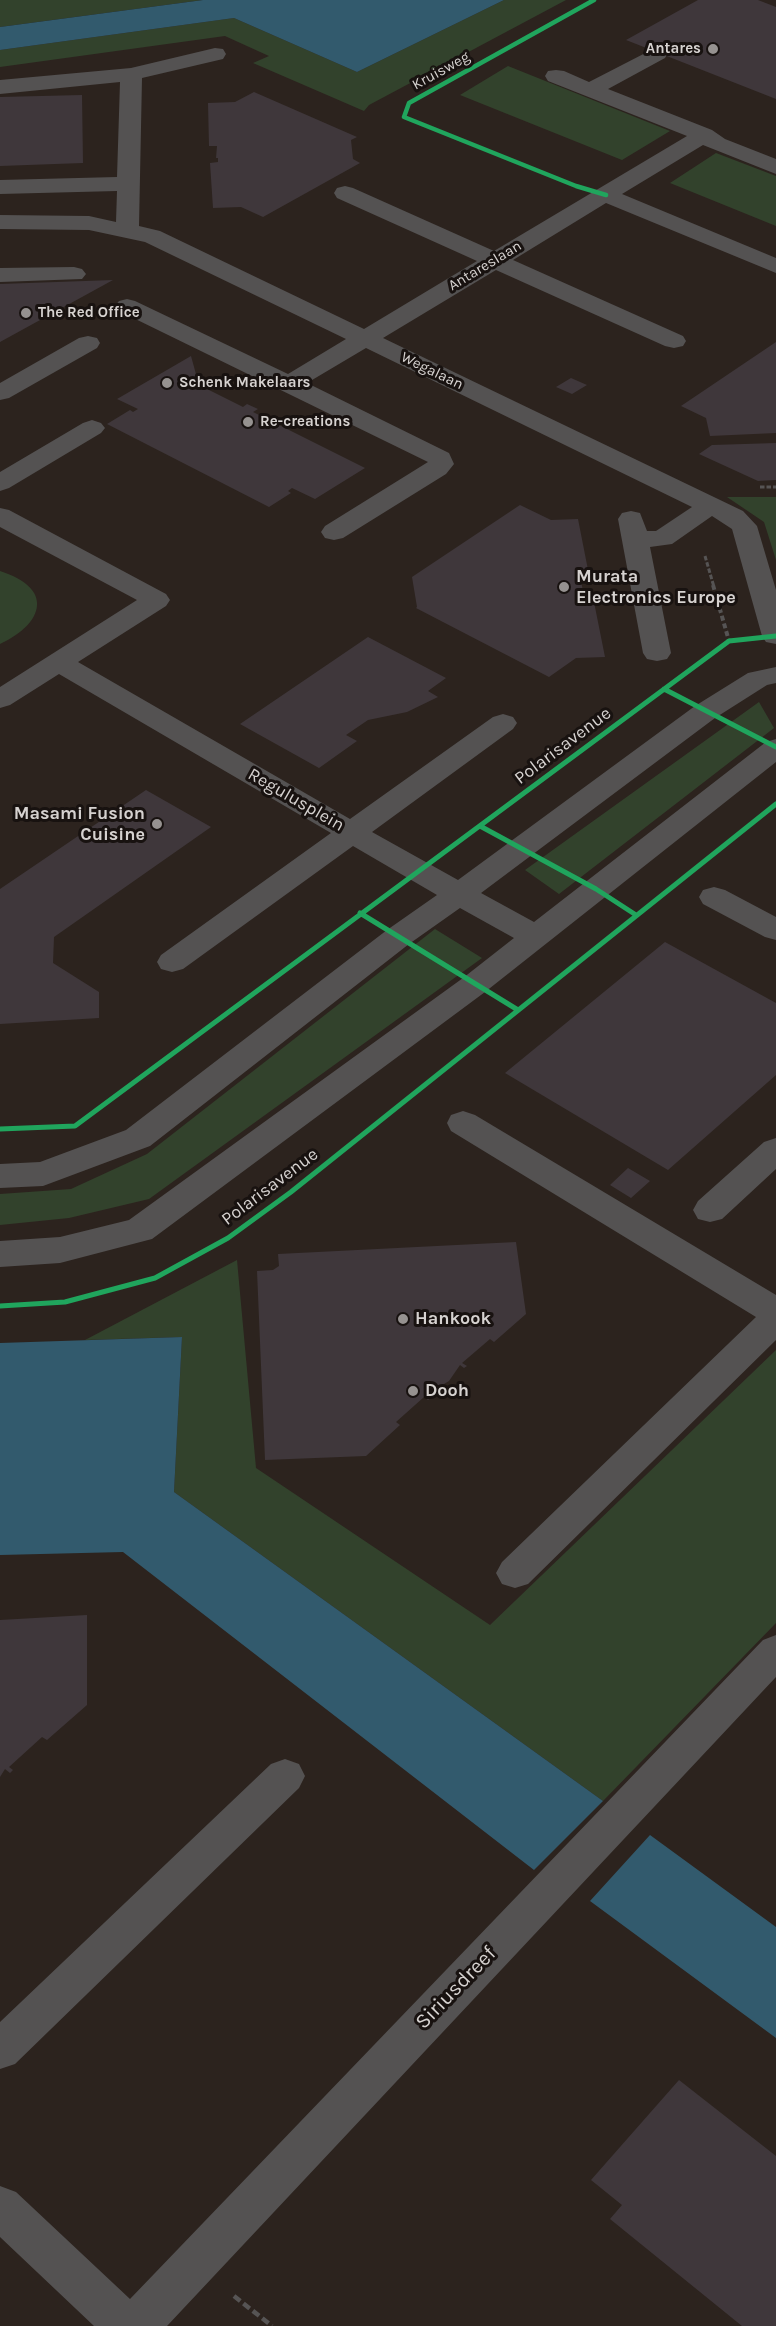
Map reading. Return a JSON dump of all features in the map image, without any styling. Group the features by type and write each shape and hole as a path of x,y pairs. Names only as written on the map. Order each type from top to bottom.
{"street":[{"path":"590,90 657,53"},
{"path":"0,87 131,74 215,54"},
{"path":"127,231 131,74"},
{"path":"556,76 704,135 717,144 776,166"},
{"name":"Antareslaan","path":"290,384 704,135"},
{"path":"0,187 129,184"},
{"path":"345,193 674,340"},
{"path":"606,195 776,266"},
{"name":"Wegalaan","path":"0,222 89,223 152,236 734,517 744,526 776,636"},
{"path":"0,275 74,274"},
{"path":"127,306 441,458 441,464 437,469 334,532"},
{"path":"0,393 88,343"},
{"path":"0,483 92,428"},
{"path":"657,652 633,529 663,538 710,506"},
{"path":"0,516 156,600 0,699"},
{"name":"Regulusplein","path":"59,662 166,726 535,936"},
{"path":"0,1176 43,1174 138,1138 345,977 461,895 705,712 758,680 776,675"},
{"path":"172,962 503,723"},
{"path":"0,1254 60,1250 140,1230 474,985 776,748"},
{"path":"714,897 776,930"},
{"path":"463,1123 776,1312"},
{"path":"710,1210 776,1150"},
{"path":"515,1573 776,1319"},
{"name":"Siriusdreef","path":"136,2326 776,1651"},
{"path":"0,2050 285,1776"},
{"path":"0,2207 126,2326"}],"path":[{"path":"720,648 729,641 776,636"}],"shaded area":[{"path":"283,0 776,0 776,2326 0,2326 0,44"}],"green space":[{"path":"0,0 203,0 0,27"},
{"path":"504,0 566,0 369,105 364,111 253,63 269,56 225,36 0,67 0,50 234,18 357,72"},
{"path":"508,66 670,131 622,160 460,95"},
{"path":"716,153 776,176 776,226 670,183"},
{"path":"727,497 776,497 776,560 764,522"},
{"path":"0,571 17,578 29,587 36,596 37,606 27,626 0,644"},
{"path":"759,702 774,728 559,894 525,870"},
{"path":"435,929 482,958 149,1199 69,1218 0,1225 0,1194 71,1189 147,1154"},
{"path":"237,1260 256,1468 490,1625 776,1350 776,1623 603,1801 174,1492 182,1337 85,1340"}],"water":[{"path":"203,0 504,0 357,72 234,18 0,50 0,27"},
{"path":"182,1337 174,1492 603,1801 534,1870 123,1552 0,1555 0,1343"},
{"path":"650,1835 776,1927 776,2038 590,1901"}],"building":[{"name":"Antares","path":"698,0 758,0 776,7 776,99 626,40"},
{"path":"254,92 357,137 351,140 353,159 360,163 263,217 241,207 213,208 210,163 218,162 218,158 216,158 217,146 209,146 208,103 235,102"},
{"path":"82,95 83,163 0,166 0,97"},
{"name":"The Red Office","path":"113,280 0,342 0,284"},
{"path":"776,342 776,433 710,436 706,418 681,406"},
{"path":"191,356 199,385 243,407 247,404 258,409 253,412 365,468 315,499 292,488 288,491 291,493 269,507 107,424 130,410 133,412 138,409 117,399"},
{"path":"571,378 587,385 572,394 556,387"},
{"path":"776,443 776,480 758,481 699,454 712,445"},
{"path":"520,505 551,520 578,519 589,575 580,575 584,597 593,597 605,657 576,658 549,677 416,608 412,577"},
{"path":"368,637 446,678 428,691 438,697 407,712 368,720 346,735 357,741 319,768 240,724"},
{"path":"146,790 211,827 54,937 53,963 99,992 99,1018 0,1024 0,889"},
{"path":"665,942 776,1003 776,1075 668,1170 505,1073"},
{"path":"628,1168 650,1181 631,1198 610,1185"},
{"path":"516,1242 526,1314 494,1342 490,1339 462,1363 467,1366 464,1368 460,1365 449,1381 426,1395 431,1398 428,1400 424,1397 396,1422 400,1425 366,1456 265,1460 257,1271 273,1270 279,1266 278,1254"},
{"path":"87,1615 87,1705 47,1740 42,1737 9,1767 13,1770 10,1773 5,1769 0,1777 0,1620"},
{"path":"679,2080 776,2156 776,2326 742,2326 610,2219 622,2205 591,2180"}],"cycle path":[{"name":"Kruisweg","path":"594,0 409,103 404,117 576,186 606,195"},
{"name":"Polarisavenue","path":"0,1129 75,1126 729,641 776,636"},
{"path":"664,689 776,747"},
{"name":"Polarisavenue","path":"0,1306 65,1302 155,1278 228,1238 291,1192 776,804"},
{"path":"480,826 596,889 636,915"},
{"path":"360,913 518,1010"}],"place":[{"name":"Antares","path":"713,49"},
{"name":"The Red Office","path":"26,313"},
{"name":"Schenk Makelaars","path":"167,383"},
{"name":"Re-creations","path":"248,422"},
{"name":"Murata Electronics Europe","path":"564,587"},
{"name":"Masami Fusion Cuisine","path":"157,824"},
{"name":"Hankook","path":"403,1319"},
{"name":"Dooh","path":"413,1391"}]}
